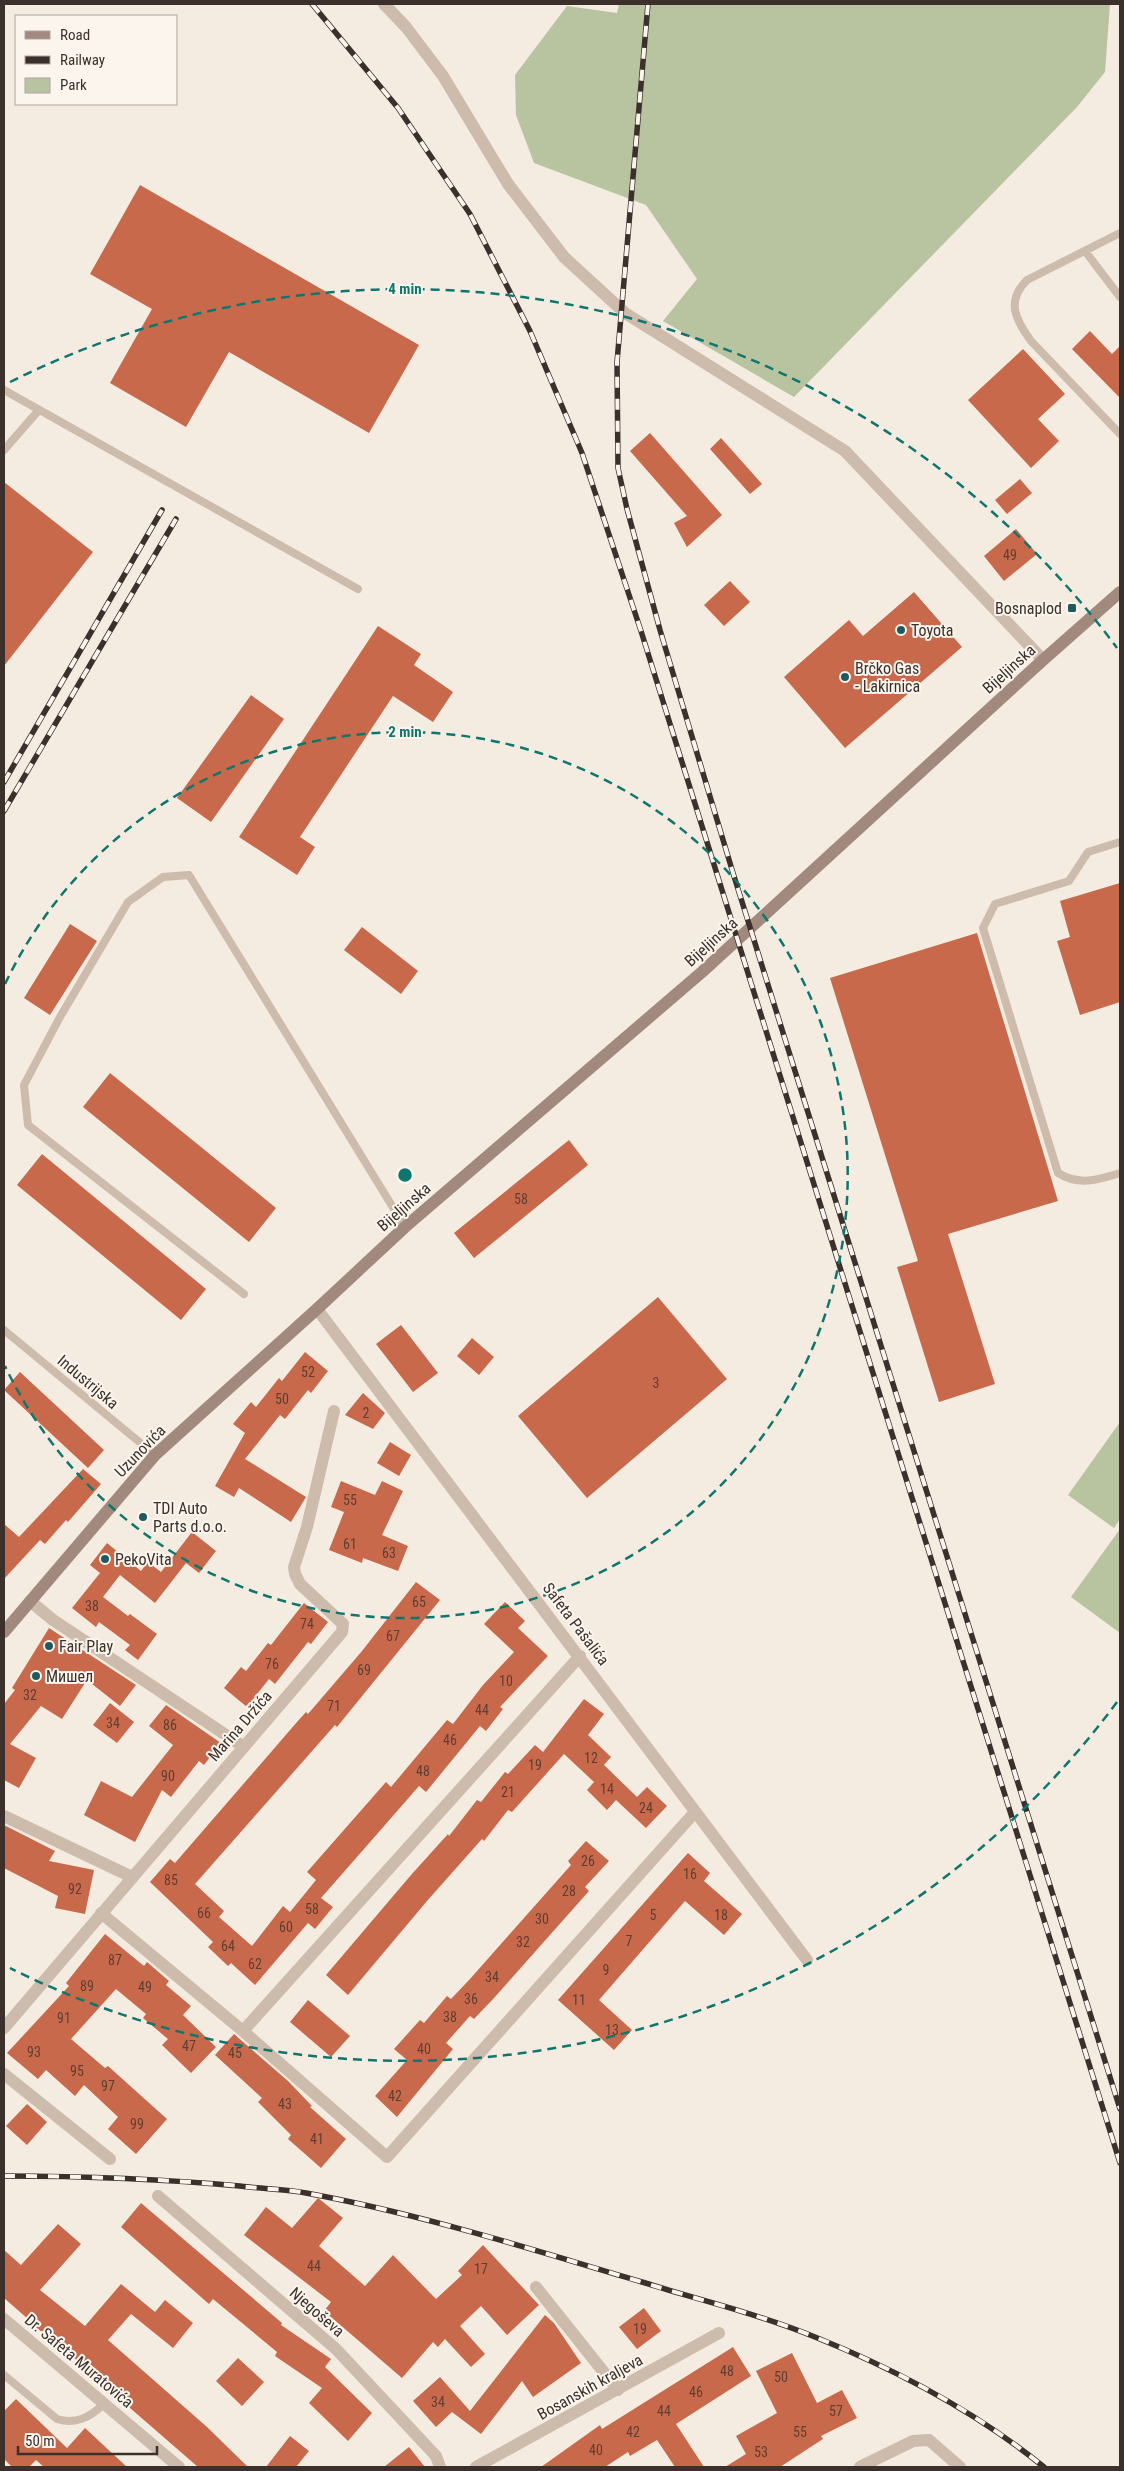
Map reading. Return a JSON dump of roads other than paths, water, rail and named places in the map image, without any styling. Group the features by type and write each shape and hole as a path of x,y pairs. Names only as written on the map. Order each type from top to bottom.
{"main road":[{"name":"Bijeljinska","path":"317,1309 405,1227 702,972 1120,592"},
{"name":"Uzunovića","path":"4,1632 155,1455 317,1309"}],"street":[{"path":"384,4 406,27 443,76 508,184 564,257 625,313 845,451 1044,660"},
{"name":"Safeta Pašalića","path":"317,1309 807,1960"},
{"name":"Marina Držića","path":"4,2028 342,1632 343,1624 300,1584 294,1567 307,1528 334,1411"},
{"path":"30,1601 53,1620 244,1747"},
{"path":"243,2031 580,1656"},
{"path":"101,1913 243,2031 387,2157 695,1812"},
{"path":"4,1816 132,1876"},
{"path":"4,2074 110,2159"},
{"name":"Njegoševa","path":"158,2196 336,2349 436,2456 440,2467"},
{"path":"536,2287 618,2390"},
{"name":"Dr. Safeta Muratovića","path":"4,2319 179,2467"},
{"name":"Bosanskih kraljeva","path":"476,2467 719,2333"},
{"path":"860,2467 913,2441 929,2440 960,2467"}],"lane":[{"path":"1120,233 1027,280 1018,289 1014,298 1020,325 1031,341 1120,435"},
{"path":"1085,251 1120,297"},
{"path":"4,390 38,411 358,590"},
{"path":"4,450 38,411"},
{"path":"1120,842 1088,852 1069,881 995,904 982,928 1058,1173 1070,1180 1094,1182 1120,1173"},
{"path":"244,1294 28,1125 24,1085 60,1017 128,902 163,877 190,875 405,1227"},
{"name":"Industrijska","path":"4,1330 155,1455"},
{"path":"4,2375 57,2419 66,2422 93,2414 104,2404"}],"railway":[{"path":"312,4 398,108 470,214 530,331 582,453 641,631 1120,2163"},
{"path":"648,4 617,362 618,468 627,509 660,630 733,873 1120,2109"},
{"path":"4,782 162,510"},
{"path":"4,811 176,519"},
{"path":"4,2176 152,2180 290,2191 391,2211 475,2233 751,2314 815,2337 876,2363 934,2393 991,2428 1044,2467"}],"place":[{"name":"Bosnaplod","path":"1072,608"},
{"name":"Toyota","path":"901,630"},
{"name":"Brčko Gas - Lakirnica","path":"845,677"},
{"name":"TDI Auto Parts d.o.o.","path":"143,1517"},
{"name":"PekoVita","path":"105,1559"},
{"name":"Fair Play","path":"49,1646"},
{"name":"Мишел","path":"36,1676"}]}
